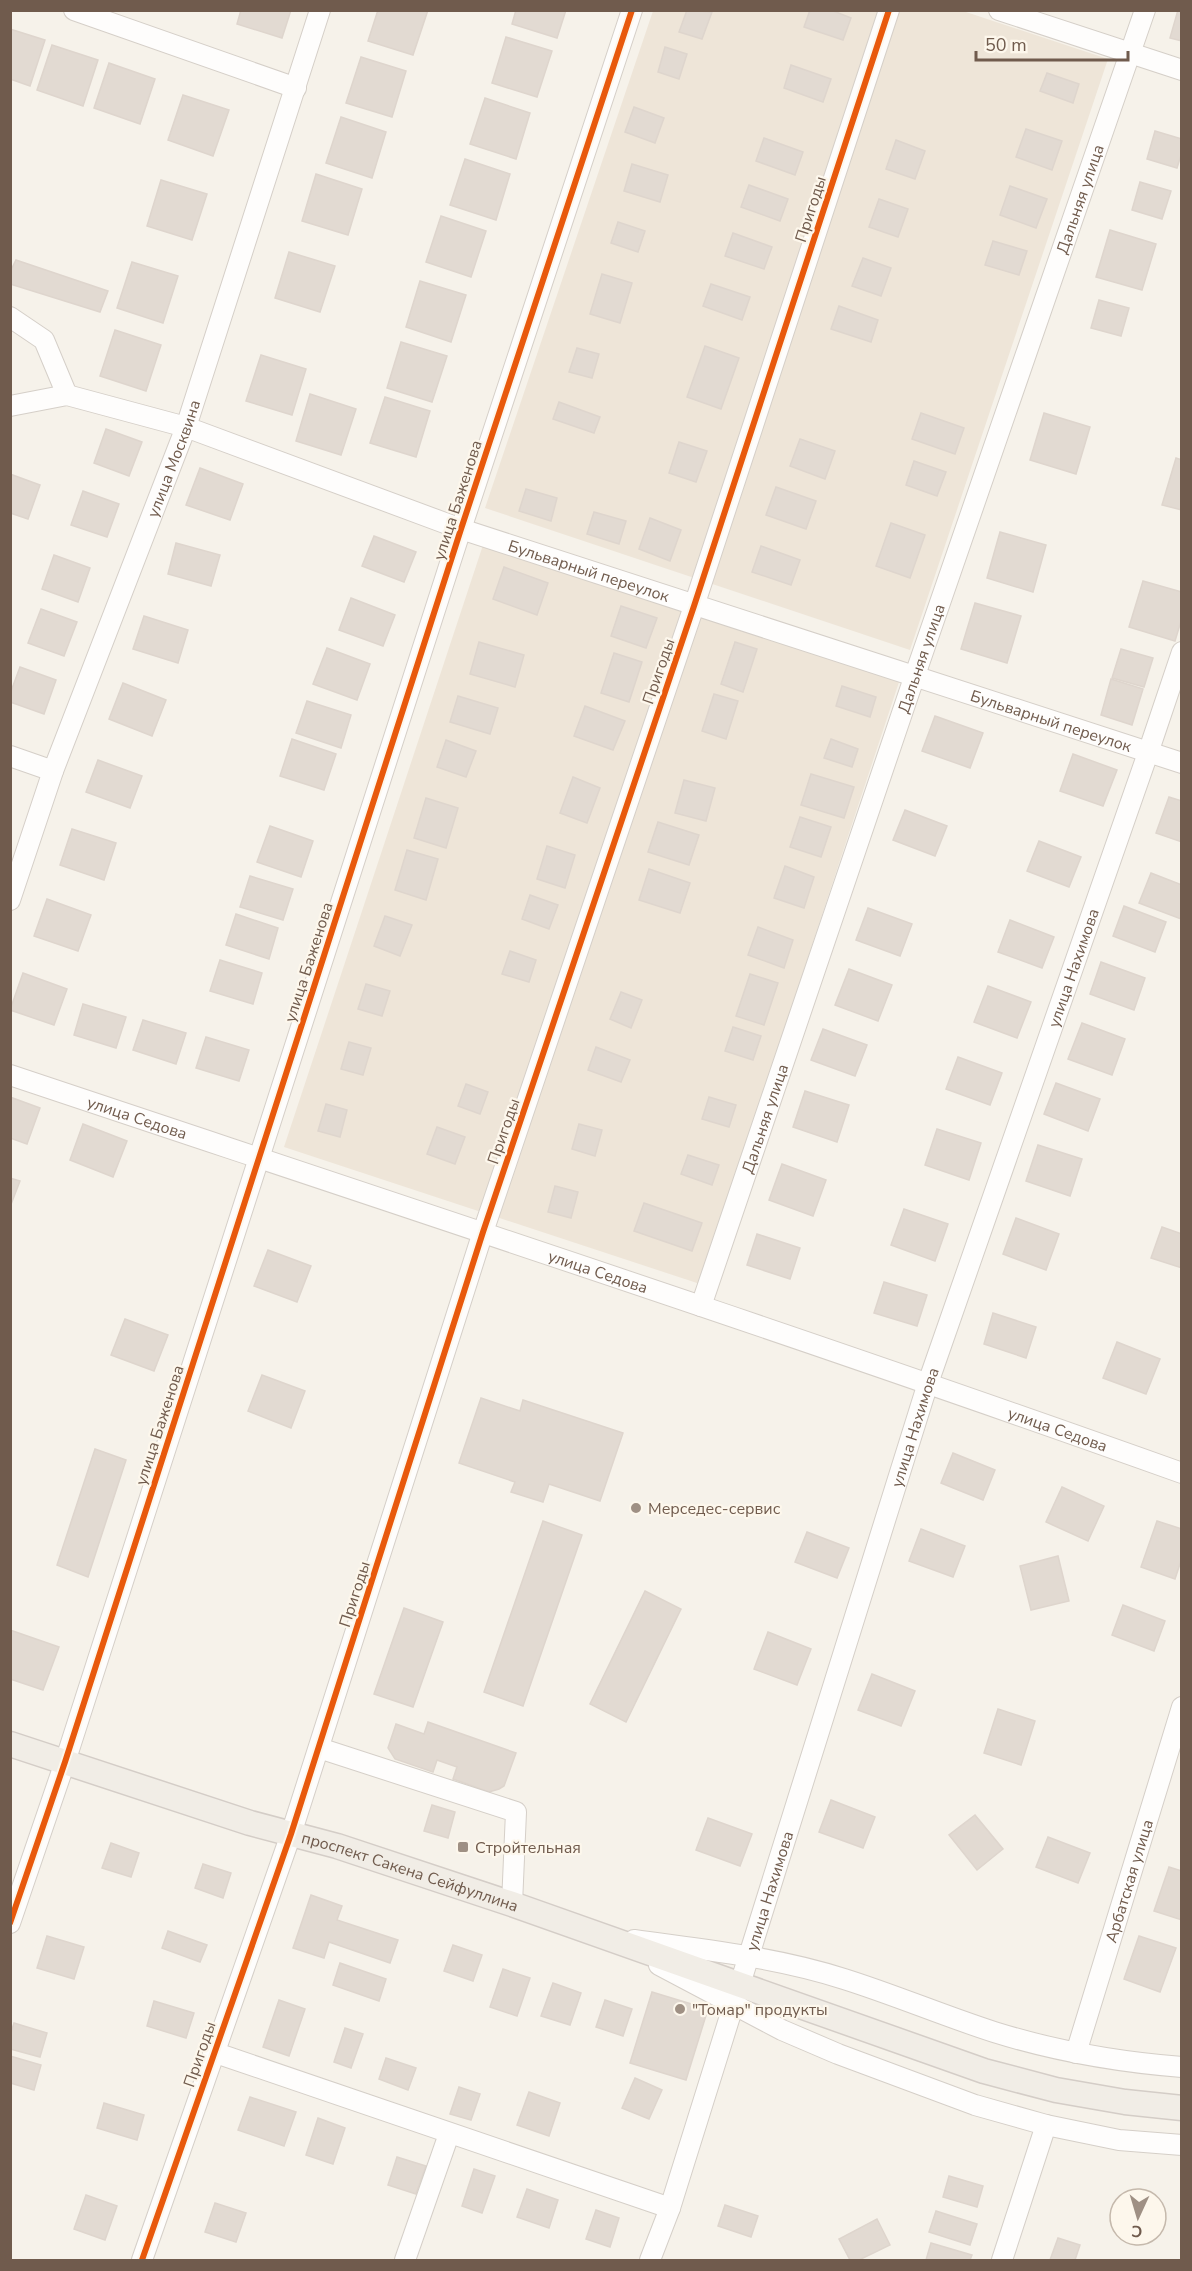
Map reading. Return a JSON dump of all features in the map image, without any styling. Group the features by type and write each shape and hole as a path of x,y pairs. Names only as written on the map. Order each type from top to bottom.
{"main road":[{"name":"проспект Сакена Сейфуллина","path":"10,1744 250,1823 338,1846 512,1904 603,1936 737,1994 984,2071 1056,2090 1125,2102 1182,2108"}],"street":[{"path":"74,10 296,88"},
{"name":"улица Москвина","path":"10,900 53,771 186,427 320,10"},
{"name":"улица Баженова","path":"10,1923 65,1762 461,529 632,10"},
{"name":"Пригоды","path":"142,2260 291,1834 483,1232 694,606 889,10"},
{"path":"999,10 1182,70"},
{"name":"Дальняя улица","path":"701,1306 915,675 1145,10"},
{"path":"10,317 44,340 67,394"},
{"name":"Бульварный переулок","path":"10,406 67,394 186,427 461,529 1182,763"},
{"name":"улица Нахимова","path":"650,2260 670,2208 928,1383 1182,652"},
{"path":"10,756 53,771"},
{"name":"улица Седова","path":"10,1075 928,1383 1182,1473"},
{"name":"Арбатская улица","path":"1076,2053 1182,1707"},
{"path":"319,1748 516,1812 512,1904"},
{"path":"603,1936 793,1964 844,1979 995,2032 1076,2053 1124,2062 1182,2067"},
{"path":"737,1994 782,2030 838,2054 975,2105 1046,2125 1119,2140 1182,2145"},
{"name":"Пригоды","path":"213,2052 449,2134"},
{"path":"1002,2260 1046,2125"},
{"path":"405,2260 449,2134 670,2208"}],"shaded area":[{"path":"653,11 963,11 1108,59 910,650 485,508"},
{"path":"483,545 899,682 700,1284 284,1147"}],"building":[{"path":"241,10 291,10 282,38 237,24"},
{"path":"378,10 428,10 413,55 368,41"},
{"path":"516,10 566,10 557,38 512,24"},
{"path":"687,10 712,12 702,39 679,32"},
{"path":"810,10 831,10 851,18 843,40 804,27"},
{"path":"1178,10 1182,10 1182,41 1170,38"},
{"path":"10,29 45,40 30,86 10,79"},
{"path":"506,37 552,51 537,97 492,83"},
{"path":"52,45 98,60 83,106 37,90"},
{"path":"665,47 687,54 679,79 658,72"},
{"path":"361,57 406,71 392,117 346,103"},
{"path":"109,63 155,79 140,124 94,108"},
{"path":"791,65 831,79 823,102 784,88"},
{"path":"1047,73 1079,84 1073,103 1040,91"},
{"path":"183,95 229,110 213,156 168,140"},
{"path":"485,98 530,113 516,159 470,144"},
{"path":"634,107 664,118 655,143 625,132"},
{"path":"341,117 386,132 372,178 326,163"},
{"path":"1026,129 1062,141 1052,170 1016,157"},
{"path":"1155,131 1182,139 1182,152 1177,168 1147,159"},
{"path":"764,138 803,152 795,175 756,161"},
{"path":"896,140 925,151 915,179 886,169"},
{"path":"465,159 510,174 496,220 450,205"},
{"path":"632,164 668,175 660,202 624,191"},
{"path":"316,174 362,189 348,235 302,221"},
{"path":"161,180 207,194 192,240 147,226"},
{"path":"1140,182 1171,191 1162,219 1132,210"},
{"path":"749,185 788,199 780,221 741,207"},
{"path":"1010,186 1047,199 1036,228 1000,215"},
{"path":"879,199 908,209 898,237 869,227"},
{"path":"441,216 486,231 471,277 426,262"},
{"path":"618,222 645,231 638,252 611,243"},
{"path":"1110,230 1156,244 1142,290 1096,277"},
{"path":"733,233 772,247 764,269 725,256"},
{"path":"993,241 1027,251 1019,275 985,265"},
{"path":"289,252 335,266 320,312 275,298"},
{"path":"863,258 891,268 881,296 852,286"},
{"path":"16,260 108,291 100,312 10,284 10,272"},
{"path":"132,262 178,276 163,323 117,308"},
{"path":"602,274 632,283 620,323 590,314"},
{"path":"420,281 466,295 451,342 406,327"},
{"path":"711,284 750,297 742,320 703,306"},
{"path":"1099,300 1129,308 1121,336 1091,328"},
{"path":"839,306 878,320 871,342 831,329"},
{"path":"115,330 161,345 146,391 100,376"},
{"path":"401,342 447,356 432,402 387,388"},
{"path":"705,346 739,358 721,409 687,397"},
{"path":"577,348 599,354 592,378 569,372"},
{"path":"261,355 306,369 292,415 246,401"},
{"path":"310,394 356,409 341,455 296,441"},
{"path":"385,397 430,411 416,457 370,443"},
{"path":"559,402 600,417 594,433 553,419"},
{"path":"921,413 964,428 955,454 912,439"},
{"path":"1044,413 1090,427 1076,474 1030,460"},
{"path":"106,429 142,442 129,476 94,463"},
{"path":"800,439 835,451 825,479 790,466"},
{"path":"679,442 707,451 696,482 669,473"},
{"path":"1176,458 1182,460 1182,510 1162,505"},
{"path":"914,461 946,472 937,496 906,485"},
{"path":"200,468 243,484 230,520 186,505"},
{"path":"10,474 40,485 28,519 10,513"},
{"path":"776,487 816,501 806,529 766,515"},
{"path":"526,489 557,498 551,521 519,511"},
{"path":"83,491 119,504 107,537 71,525"},
{"path":"594,512 626,521 619,544 587,534"},
{"path":"650,518 681,530 670,561 639,549"},
{"path":"891,523 925,535 910,578 876,566"},
{"path":"1000,532 1046,545 1033,592 987,578"},
{"path":"374,536 416,552 404,582 362,566"},
{"path":"176,543 220,555 211,586 168,574"},
{"path":"761,546 800,560 791,585 752,572"},
{"path":"54,555 90,568 78,602 42,589"},
{"path":"504,567 548,583 537,615 493,599"},
{"path":"1143,581 1182,592 1182,618 1175,641 1129,627"},
{"path":"351,598 395,615 383,646 339,630"},
{"path":"975,603 1021,616 1007,663 961,649"},
{"path":"621,606 657,618 646,648 611,636"},
{"path":"41,609 77,622 64,656 28,643"},
{"path":"144,616 188,630 178,663 133,649"},
{"path":"479,642 524,655 515,687 470,674"},
{"path":"735,642 757,649 743,692 721,684"},
{"path":"327,648 370,664 357,700 313,684"},
{"path":"1121,649 1153,658 1144,687 1112,678"},
{"path":"614,653 642,662 629,702 601,693"},
{"path":"20,667 56,680 44,714 10,702 10,694"},
{"path":"1111,679 1143,689 1132,725 1101,715"},
{"path":"123,683 166,700 152,736 109,719"},
{"path":"842,686 876,697 870,717 836,706"},
{"path":"714,694 738,701 726,739 702,731"},
{"path":"458,696 498,708 490,734 450,722"},
{"path":"307,701 351,715 341,748 296,733"},
{"path":"585,706 625,721 613,750 574,736"},
{"path":"935,716 983,733 970,768 922,751"},
{"path":"292,739 336,754 324,790 280,776"},
{"path":"831,739 858,749 852,767 824,758"},
{"path":"446,740 476,751 466,777 437,767"},
{"path":"1073,754 1117,770 1103,806 1060,791"},
{"path":"98,760 142,776 130,808 86,792"},
{"path":"811,774 854,787 844,818 801,805"},
{"path":"573,777 600,788 587,823 560,813"},
{"path":"684,780 715,788 706,821 675,813"},
{"path":"1169,797 1182,801 1182,842 1156,833"},
{"path":"426,798 458,808 446,848 414,838"},
{"path":"905,810 947,826 935,856 893,840"},
{"path":"800,817 831,827 821,857 790,847"},
{"path":"658,822 699,835 689,865 648,852"},
{"path":"270,826 313,841 301,877 257,862"},
{"path":"72,829 116,843 104,880 60,865"},
{"path":"1039,841 1081,857 1069,887 1027,871"},
{"path":"547,846 575,855 565,888 537,879"},
{"path":"407,850 438,859 426,900 395,890"},
{"path":"785,866 814,877 804,908 774,898"},
{"path":"649,869 690,883 680,913 639,900"},
{"path":"1151,873 1182,885 1181,919 1139,903"},
{"path":"250,876 293,889 283,920 240,907"},
{"path":"530,895 558,905 549,929 522,919"},
{"path":"47,899 91,915 78,951 34,936"},
{"path":"1124,906 1166,922 1155,952 1113,936"},
{"path":"868,908 912,924 900,956 856,940"},
{"path":"236,914 278,928 269,959 226,945"},
{"path":"385,916 412,925 400,956 374,946"},
{"path":"1010,920 1054,937 1042,968 998,952"},
{"path":"758,927 793,940 784,968 748,955"},
{"path":"510,951 536,960 529,982 502,974"},
{"path":"220,960 262,973 253,1004 210,991"},
{"path":"1101,962 1145,978 1134,1010 1090,994"},
{"path":"849,969 892,985 878,1021 835,1005"},
{"path":"23,973 67,989 54,1025 10,1010"},
{"path":"750,974 778,983 764,1025 736,1016"},
{"path":"366,984 390,991 382,1016 358,1009"},
{"path":"988,986 1031,1002 1017,1038 974,1022"},
{"path":"621,992 642,1000 631,1028 610,1019"},
{"path":"83,1004 126,1017 116,1048 74,1035"},
{"path":"143,1020 186,1033 176,1064 133,1050"},
{"path":"1082,1023 1125,1039 1112,1075 1068,1059"},
{"path":"733,1027 761,1036 753,1060 725,1051"},
{"path":"823,1029 867,1045 855,1076 811,1060"},
{"path":"206,1037 249,1050 239,1081 196,1068"},
{"path":"349,1042 371,1048 363,1075 341,1069"},
{"path":"596,1047 630,1060 621,1082 588,1070"},
{"path":"958,1057 1002,1073 990,1105 946,1089"},
{"path":"1056,1083 1100,1099 1088,1131 1044,1114"},
{"path":"466,1084 488,1092 480,1114 458,1106"},
{"path":"805,1091 849,1105 837,1142 793,1127"},
{"path":"10,1097 40,1108 27,1144 10,1138"},
{"path":"709,1097 736,1105 729,1127 702,1119"},
{"path":"326,1104 347,1110 340,1137 318,1131"},
{"path":"83,1124 127,1141 113,1177 70,1160"},
{"path":"579,1124 602,1130 595,1156 572,1149"},
{"path":"437,1127 465,1137 455,1164 427,1154"},
{"path":"937,1129 981,1143 969,1180 925,1165"},
{"path":"1038,1145 1082,1159 1070,1196 1026,1181"},
{"path":"688,1155 719,1165 712,1185 681,1174"},
{"path":"782,1164 826,1180 813,1216 769,1200"},
{"path":"10,1178 20,1181 10,1207"},
{"path":"555,1186 578,1192 571,1218 548,1212"},
{"path":"644,1203 702,1223 692,1251 634,1231"},
{"path":"904,1209 948,1224 935,1261 891,1245"},
{"path":"1016,1218 1059,1234 1046,1270 1003,1254"},
{"path":"1162,1227 1182,1234 1182,1268 1151,1258"},
{"path":"757,1234 800,1248 790,1279 747,1265"},
{"path":"268,1250 311,1266 297,1302 254,1286"},
{"path":"884,1282 927,1295 917,1326 874,1313"},
{"path":"993,1313 1036,1327 1026,1358 984,1344"},
{"path":"125,1319 168,1335 154,1371 111,1355"},
{"path":"1117,1342 1160,1359 1146,1394 1103,1378"},
{"path":"262,1375 305,1391 291,1428 248,1411"},
{"path":"481,1398 520,1411 523,1400 623,1433 600,1501 549,1484 543,1502 511,1492 515,1482 459,1463"},
{"path":"95,1449 126,1460 88,1577 57,1565"},
{"path":"953,1453 995,1470 983,1500 941,1483"},
{"path":"1062,1487 1104,1506 1088,1541 1046,1522"},
{"path":"543,1521 582,1535 523,1706 484,1692"},
{"path":"1157,1521 1182,1529 1182,1558 1175,1579 1141,1567"},
{"path":"921,1529 965,1546 953,1577 909,1561"},
{"path":"807,1532 849,1548 837,1578 795,1562"},
{"path":"1058,1556 1069,1601 1031,1610 1020,1566"},
{"path":"645,1591 681,1609 626,1722 590,1704"},
{"path":"1123,1605 1165,1621 1154,1651 1112,1635"},
{"path":"404,1608 443,1622 413,1707 374,1694"},
{"path":"10,1630 59,1647 43,1690 10,1679"},
{"path":"768,1632 811,1649 797,1685 754,1669"},
{"path":"872,1674 915,1691 901,1726 858,1710"},
{"path":"998,1709 1035,1721 1021,1765 984,1753"},
{"path":"428,1722 516,1753 504,1786 489,1792 453,1779 457,1767 437,1760 433,1772 395,1759 388,1748 396,1724 424,1734"},
{"path":"831,1800 875,1817 863,1848 819,1832"},
{"path":"432,1805 455,1812 448,1838 424,1831"},
{"path":"975,1815 1003,1849 977,1870 949,1835"},
{"path":"708,1818 752,1834 740,1866 696,1850"},
{"path":"1048,1837 1090,1853 1078,1883 1036,1867"},
{"path":"111,1843 139,1853 131,1877 102,1868"},
{"path":"203,1864 231,1873 223,1898 195,1888"},
{"path":"1169,1867 1182,1871 1182,1920 1154,1911"},
{"path":"311,1895 342,1906 337,1920 398,1940 390,1963 329,1942 324,1958 293,1948"},
{"path":"168,1931 207,1945 200,1962 162,1948"},
{"path":"47,1936 84,1947 74,1979 37,1968"},
{"path":"1139,1936 1176,1948 1160,1992 1124,1979"},
{"path":"453,1945 482,1955 473,1981 444,1971"},
{"path":"340,1963 386,1979 379,2001 333,1985"},
{"path":"503,1969 530,1978 517,2016 490,2007"},
{"path":"553,1983 581,1993 570,2025 541,2016"},
{"path":"652,1992 708,2009 686,2080 630,2063"},
{"path":"279,2000 305,2009 289,2056 263,2047"},
{"path":"605,2000 632,2009 623,2036 596,2027"},
{"path":"154,2001 194,2013 186,2038 147,2026"},
{"path":"14,2023 47,2033 40,2057 10,2049 10,2036"},
{"path":"345,2028 363,2034 351,2068 334,2062"},
{"path":"10,2056 41,2065 34,2090 10,2083"},
{"path":"386,2058 416,2068 408,2090 379,2079"},
{"path":"635,2078 662,2090 649,2119 622,2108"},
{"path":"459,2087 480,2094 471,2120 450,2114"},
{"path":"529,2092 560,2103 549,2136 517,2125"},
{"path":"250,2097 296,2112 284,2146 238,2130"},
{"path":"104,2103 144,2115 137,2140 97,2128"},
{"path":"318,2118 345,2128 333,2164 306,2155"},
{"path":"397,2157 426,2166 416,2194 388,2185"},
{"path":"474,2169 495,2176 482,2213 462,2206"},
{"path":"949,2176 983,2186 977,2207 943,2197"},
{"path":"527,2189 558,2200 549,2228 517,2217"},
{"path":"86,2195 117,2206 105,2240 74,2229"},
{"path":"215,2203 246,2213 236,2242 205,2232"},
{"path":"725,2205 758,2216 751,2237 718,2226"},
{"path":"596,2210 619,2218 610,2247 586,2239"},
{"path":"936,2211 977,2224 970,2245 929,2232"},
{"path":"877,2219 890,2245 859,2260 850,2260 839,2239"},
{"path":"1058,2238 1080,2245 1075,2260 1050,2260"},
{"path":"931,2243 972,2255 970,2260 926,2260"}],"cycle path":[{"path":"10,1923 65,1762 461,529 632,10"},
{"path":"142,2260 291,1834 483,1232 694,606 889,10"}],"place":[{"name":"Мерседес-сервис","path":"636,1508"},
{"name":"Стройтельная","path":"463,1847"},
{"name":"\"Томар\" продукты","path":"680,2009"}]}
